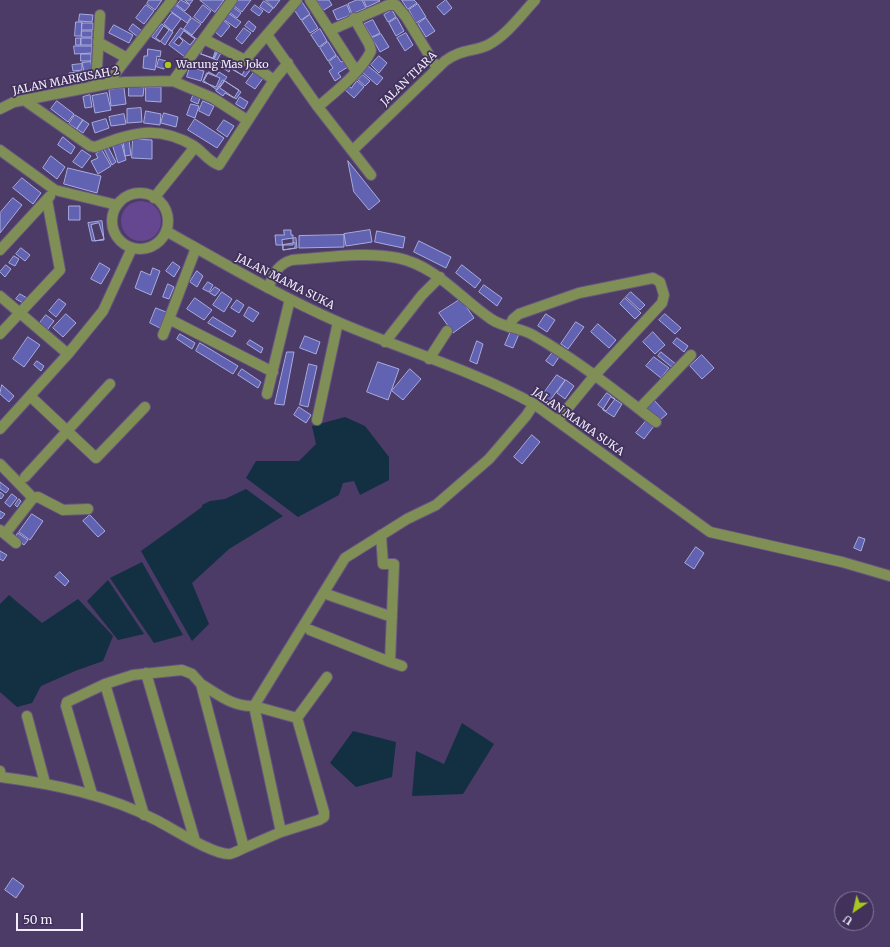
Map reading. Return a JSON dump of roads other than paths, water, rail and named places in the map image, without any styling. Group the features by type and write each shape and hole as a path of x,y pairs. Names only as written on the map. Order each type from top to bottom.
{"street":[{"path":"107,84 172,0"},
{"path":"173,82 232,0"},
{"path":"245,60 297,0"},
{"path":"310,0 356,72"},
{"name":"JALAN TIARA","path":"352,150 360,141 398,108 438,68 455,54 486,46 498,39 535,0"},
{"path":"330,30 354,18 388,5 396,5 438,68"},
{"path":"96,86 100,15"},
{"path":"318,107 356,72 367,59 371,51 370,44 354,18"},
{"path":"267,35 318,107 371,175"},
{"path":"204,39 245,60 274,80"},
{"path":"98,42 127,58"},
{"path":"24,100 88,145 95,147 123,136 142,132 162,134 181,140 195,147 218,165 274,80 288,63"},
{"name":"JALAN MARKISAH 2","path":"0,109 14,102 107,84 125,82 173,82 213,98 247,120"},
{"path":"154,198 195,147"},
{"path":"0,150 55,190 117,205"},
{"path":"0,250 55,190"},
{"path":"134,194 148,195 154,198 165,210 168,220 166,231 161,240 152,246 142,249 132,248 121,241 114,230 112,217 117,205 128,196 134,194"},
{"path":"0,334 60,270 47,200"},
{"name":"JALAN MAMA SUKA","path":"166,231 268,288 338,322 510,391 534,404 710,532 842,562 890,576"},
{"path":"0,429 68,354 103,311 132,248"},
{"path":"163,336 196,248"},
{"path":"268,288 278,267 283,262 292,260 368,255 397,258 419,265 440,277 490,318 501,325 531,334 595,375 656,422"},
{"path":"385,342 422,295 440,277"},
{"path":"509,327 513,319 519,314 579,293 653,278 657,279 664,295 662,303 595,375 558,420"},
{"path":"0,296 19,314 68,354"},
{"path":"267,394 290,299"},
{"path":"169,319 273,372"},
{"path":"317,420 338,322"},
{"path":"429,359 447,331"},
{"path":"639,409 690,355"},
{"path":"25,477 110,384"},
{"path":"30,396 96,458 145,407"},
{"path":"281,832 254,706 338,567 350,554 381,534 436,505 489,459 526,416 534,404"},
{"path":"0,464 33,498"},
{"path":"16,543 3,532 33,498 38,497 63,510 88,509"},
{"path":"381,534 383,564 394,564 390,662"},
{"path":"329,595 392,617"},
{"path":"310,630 402,666"},
{"path":"92,794 66,706 70,700 105,684 133,675 182,670 192,674 201,684 230,703 242,707 254,706 297,718"},
{"path":"146,673 195,841"},
{"path":"297,718 327,677"},
{"path":"105,684 144,815"},
{"path":"201,684 244,848"},
{"path":"27,716 45,783"},
{"path":"0,775 45,783 92,794 144,815 220,852 230,854 281,832 324,818 324,812 297,718"}],"water":[{"path":"345,417 365,426 389,457 389,480 360,495 354,481 343,483 339,495 298,517 246,478 256,461 299,461 316,444 312,426"},
{"path":"246,489 283,516 229,549 192,583 209,624 192,641 141,551 202,507 202,505 210,501 225,499"},
{"path":"142,562 183,635 154,643 110,578"},
{"path":"108,580 144,634 118,640 87,601"},
{"path":"9,595 42,623 78,599 113,636 103,661 41,686 32,703 17,707 0,692 0,604"},
{"path":"462,723 494,744 463,794 412,796 416,751 444,764"},
{"path":"353,731 396,742 392,777 356,787 330,763"}],"place":[{"name":"Warung Mas Joko","path":"168,65"}]}
